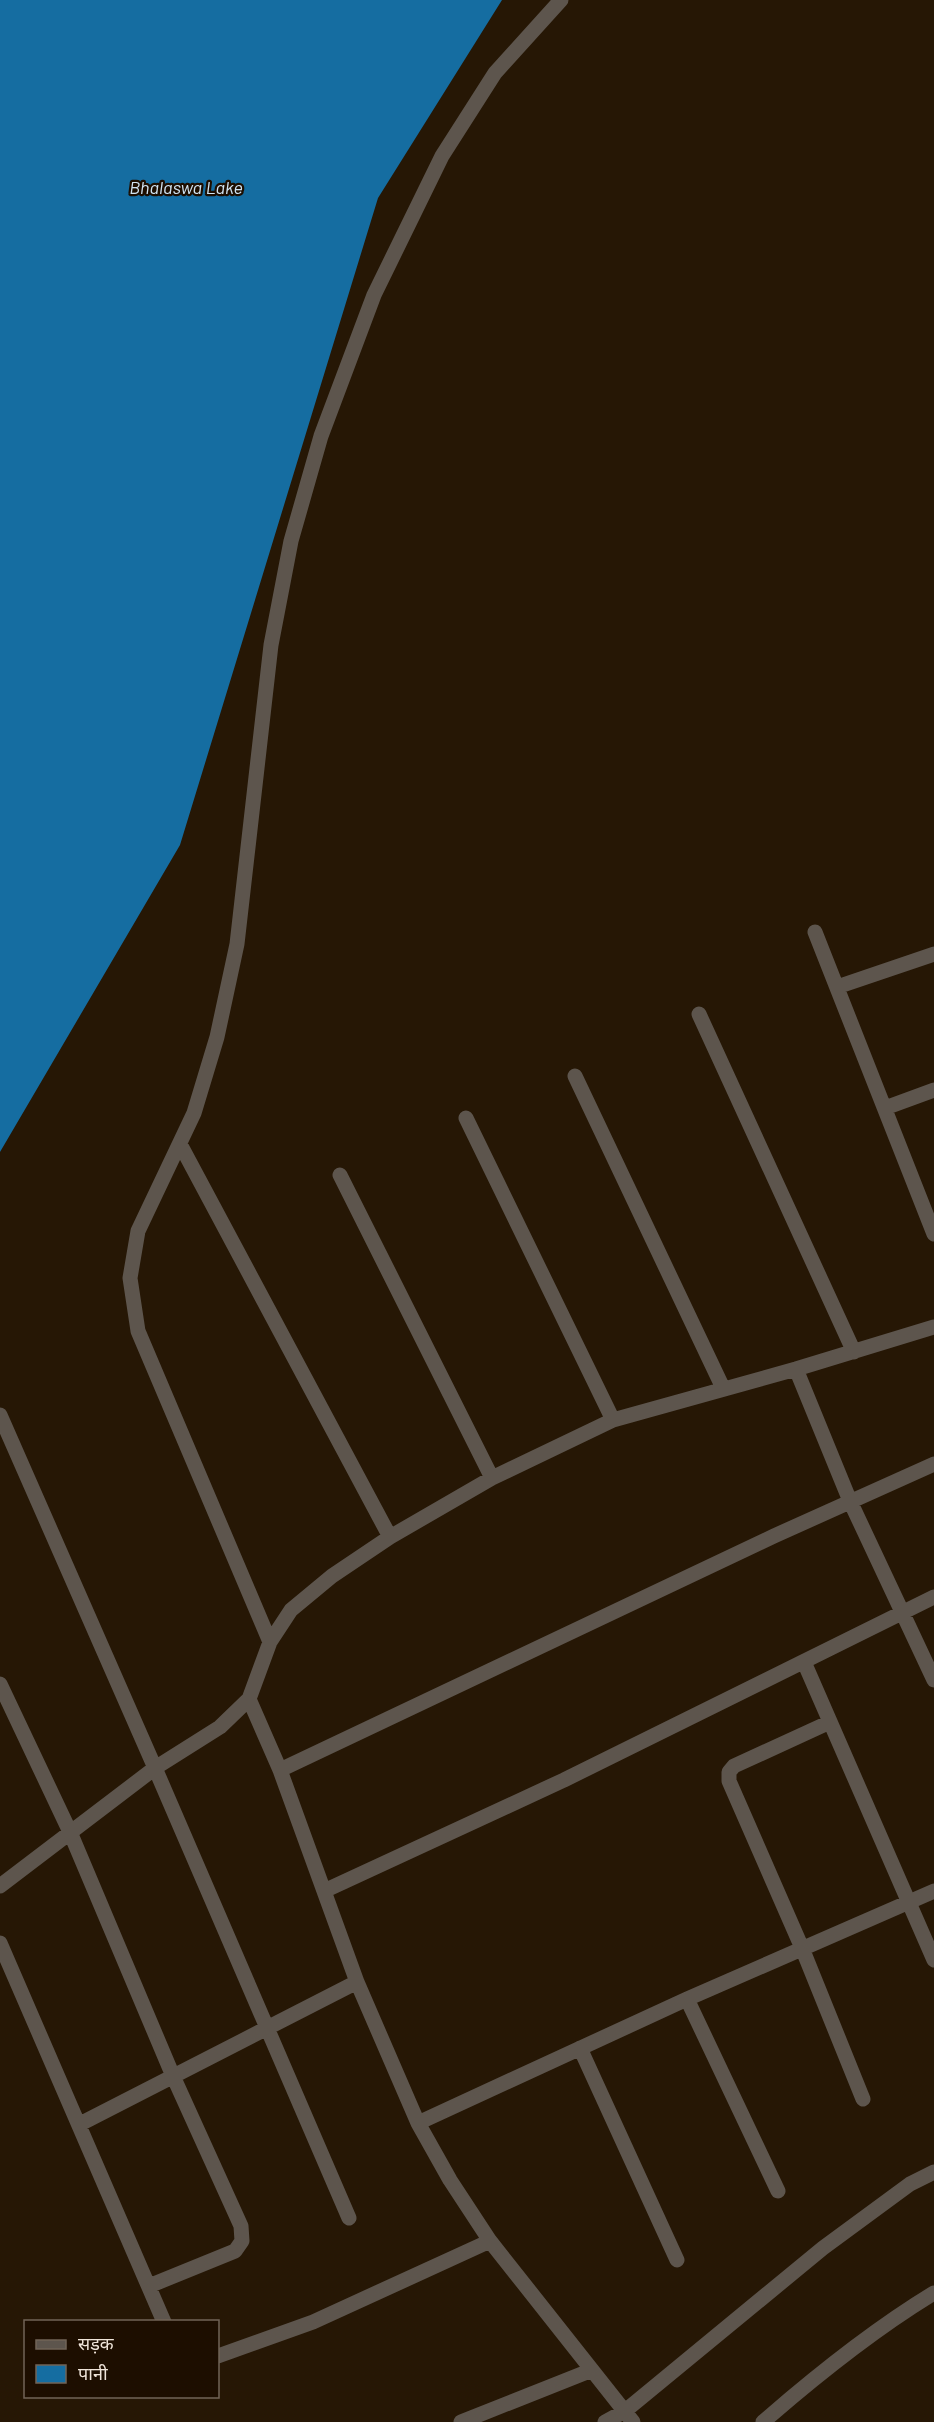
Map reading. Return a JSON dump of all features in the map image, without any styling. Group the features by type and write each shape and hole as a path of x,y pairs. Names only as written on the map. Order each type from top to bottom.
{"street":[{"path":"270,1642 138,1331 130,1278 138,1231 194,1113 217,1037 237,944 272,645 291,541 321,436 374,295 442,156 495,73 561,0"},
{"path":"815,932 934,1234"},
{"path":"837,987 934,954"},
{"path":"699,1014 854,1352"},
{"path":"575,1076 723,1388"},
{"path":"885,1108 934,1090"},
{"path":"466,1118 613,1420"},
{"path":"180,1144 390,1537"},
{"path":"340,1175 492,1478"},
{"path":"0,1886 155,1768 220,1727 249,1699 270,1642 291,1610 332,1576 390,1537 492,1478 613,1420 796,1369 934,1327"},
{"path":"796,1369 850,1501 934,1680"},
{"path":"0,1415 349,2218"},
{"path":"280,1770 850,1501 934,1464"},
{"path":"324,1891 564,1780 934,1597"},
{"path":"804,1662 934,1960"},
{"path":"0,1684 70,1832 173,2076 241,2226 242,2241 235,2252 149,2286"},
{"path":"249,1699 280,1770 357,1982 418,2123 450,2180 490,2241 629,2417"},
{"path":"830,1722 734,1766 729,1772 729,1781 802,1948 863,2099"},
{"path":"418,2123 687,1999 934,1891"},
{"path":"0,1943 163,2320"},
{"path":"80,2124 357,1982"},
{"path":"687,1999 778,2191"},
{"path":"580,2048 677,2260"},
{"path":"605,2422 629,2417 823,2248 910,2184 934,2172"},
{"path":"219,2356 313,2322 490,2241"},
{"path":"763,2422 802,2387 901,2313 934,2293"},
{"path":"461,2422 592,2370"}],"water":[{"name":"Bhalaswa Lake","path":"0,0 502,0 378,198 180,845 0,1152"}]}
